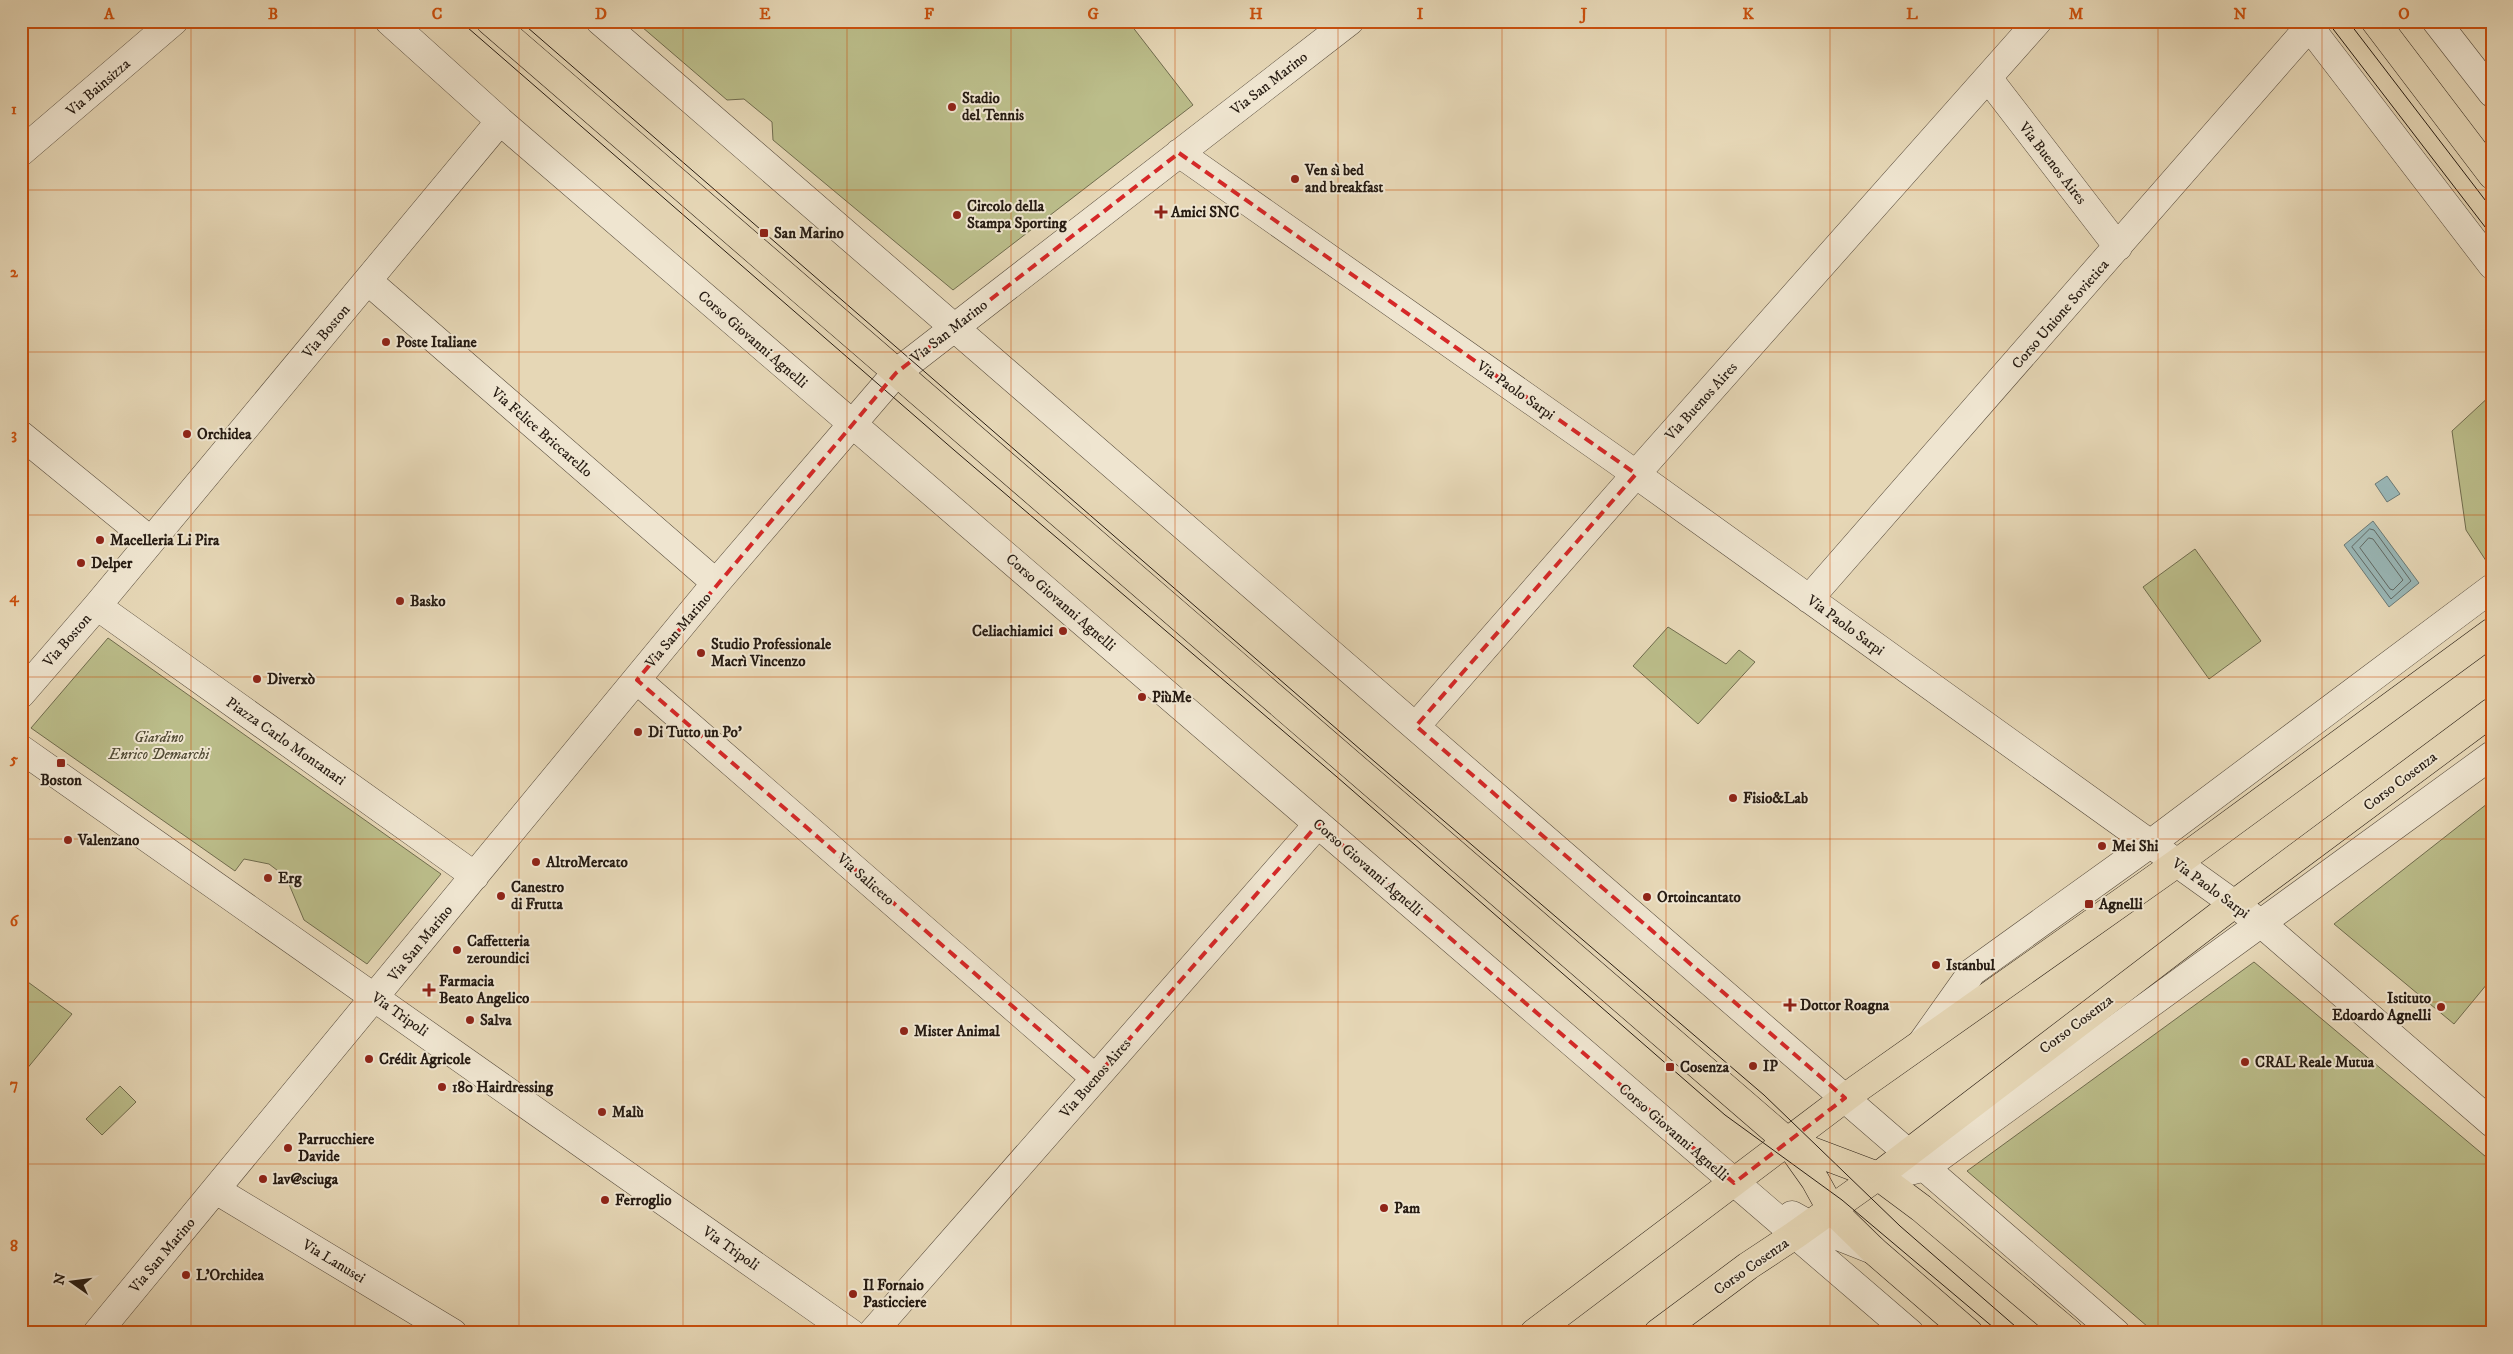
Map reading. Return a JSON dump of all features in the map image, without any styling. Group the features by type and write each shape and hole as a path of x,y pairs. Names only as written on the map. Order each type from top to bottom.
{"main road":[{"name":"Corso Giovanni Agnelli","path":"490,21 1788,1142 1815,1180 1812,1223 1873,1250 1969,1333"},
{"path":"2375,21 2492,175"},
{"path":"1534,1333 1845,1098 2177,863 2492,632"},
{"name":"Corso Cosenza","path":"1658,1333 1748,1266 1900,1167 2234,904 2492,712"},
{"name":"Corso Giovanni Agnelli","path":"1788,1142 1900,1167 1921,1208 2069,1333"}],"street":[{"name":"Via Bainsizza","path":"21,152 174,21"},
{"name":"Corso Giovanni Agnelli","path":"389,21 500,121 1734,1183 1812,1223 1910,1333"},
{"name":"Corso Giovanni Agnelli","path":"600,21 1845,1098 1900,1167 2116,1333"},
{"name":"Via San Marino","path":"97,1333 716,583 896,372 1350,21"},
{"name":"Via Buenos Aires","path":"1416,726 1636,474 2038,21"},
{"path":"2436,21 2492,93"},
{"name":"Corso Unione Sovietica","path":"1809,599 2118,247 2307,24 2492,265"},
{"name":"Via Buenos Aires","path":"1988,78 2118,247"},
{"name":"Via Boston","path":"21,694 97,606 500,121"},
{"name":"Via Paolo Sarpi","path":"1179,153 1636,474 2262,924 2492,1124"},
{"name":"Via Felice Briccarello","path":"368,281 716,583"},
{"path":"21,435 151,541"},
{"path":"1921,1044 1972,972 2150,844 2492,588"},
{"name":"Piazza Carlo Montanari","path":"97,606 475,876"},
{"name":"Via Saliceto","path":"637,680 1095,1078"},
{"name":"Via Tripoli","path":"21,749 375,996 851,1333"},
{"name":"Corso Cosenza","path":"1900,1167 2262,924 2492,754"},
{"name":"Via Buenos Aires","path":"872,1333 1318,824"},
{"name":"Via Lanusei","path":"216,1190 452,1333"}],"highlighted area":[{"path":"1179,153 1636,474 1416,726 1845,1098 1734,1183 1318,824 1095,1078 637,680 896,373"}],"green space":[{"name":"Circolo della Stampa Sporting","path":"635,21 1128,21 1193,105 953,290 773,140 772,122 744,99 727,100"},
{"path":"2492,394 2492,570 2466,530 2452,431"},
{"path":"2195,549 2261,641 2209,679 2143,587"},
{"path":"1668,627 1726,664 1739,650 1755,662 1698,724 1633,666"},
{"name":"Giardino Enrico Demarchi","path":"108,638 441,874 367,964 304,920 286,877 269,864 244,859 235,871 31,728"},
{"path":"2492,800 2492,978 2454,1024 2334,924"},
{"name":"CRAL Reale Mutua","path":"2254,962 2492,1162 2492,1333 2155,1333 1967,1171"},
{"path":"21,977 72,1014 21,1076"},
{"path":"120,1086 136,1102 102,1135 86,1119"}],"water":[{"path":"2387,476 2400,494 2387,502 2375,484"},
{"path":"2373,521 2419,583 2389,607 2344,545"}],"tram line":[{"path":"460,21 954,450 1337,777 1725,1115 1842,1200 2000,1333"},
{"path":"520,21 1361,750 1764,1095 1900,1226 2023,1333"},
{"path":"2327,21 2492,236"},
{"path":"2348,21 2492,209"}],"place":[{"name":"Stadio del Tennis","path":"952,107"},
{"name":"Ven sì bed and breakfast","path":"1295,179"},
{"name":"Amici SNC","path":"1161,212"},
{"name":"Circolo della Stampa Sporting","path":"957,215"},
{"name":"San Marino","path":"764,233"},
{"name":"Poste Italiane","path":"386,342"},
{"name":"Orchidea","path":"187,434"},
{"name":"Macelleria Li Pira","path":"100,540"},
{"name":"Delper","path":"81,563"},
{"name":"Basko","path":"400,601"},
{"name":"Celiachiamici","path":"1063,631"},
{"name":"Studio Professionale Macrì Vincenzo","path":"701,653"},
{"name":"Diverxò","path":"257,679"},
{"name":"PiùMe","path":"1142,697"},
{"name":"Di Tutto un Po'","path":"638,732"},
{"name":"Boston","path":"61,763"},
{"name":"Fisio&Lab","path":"1733,798"},
{"name":"Valenzano","path":"68,840"},
{"name":"Mei Shi","path":"2102,846"},
{"name":"AltroMercato","path":"536,862"},
{"name":"Erg","path":"268,878"},
{"name":"Canestro di Frutta","path":"501,896"},
{"name":"Ortoincantato","path":"1647,897"},
{"name":"Agnelli","path":"2089,904"},
{"name":"Caffetteria zeroundici","path":"457,950"},
{"name":"Istanbul","path":"1936,965"},
{"name":"Farmacia Beato Angelico","path":"429,990"},
{"name":"Dottor Roagna","path":"1790,1005"},
{"name":"Istituto Edoardo Agnelli","path":"2441,1007"},
{"name":"Salva","path":"470,1020"},
{"name":"Mister Animal","path":"904,1031"},
{"name":"Crédit Agricole","path":"369,1059"},
{"name":"CRAL Reale Mutua","path":"2245,1062"},
{"name":"IP","path":"1753,1066"},
{"name":"Cosenza","path":"1670,1067"},
{"name":"180 Hairdressing","path":"442,1087"},
{"name":"Malù","path":"602,1112"},
{"name":"Parrucchiere Davide","path":"288,1148"},
{"name":"lav@sciuga","path":"263,1179"},
{"name":"Ferroglio","path":"605,1200"},
{"name":"Pam","path":"1384,1208"},
{"name":"L'Orchidea","path":"186,1275"},
{"name":"Il Fornaio Pasticciere","path":"853,1294"}]}
